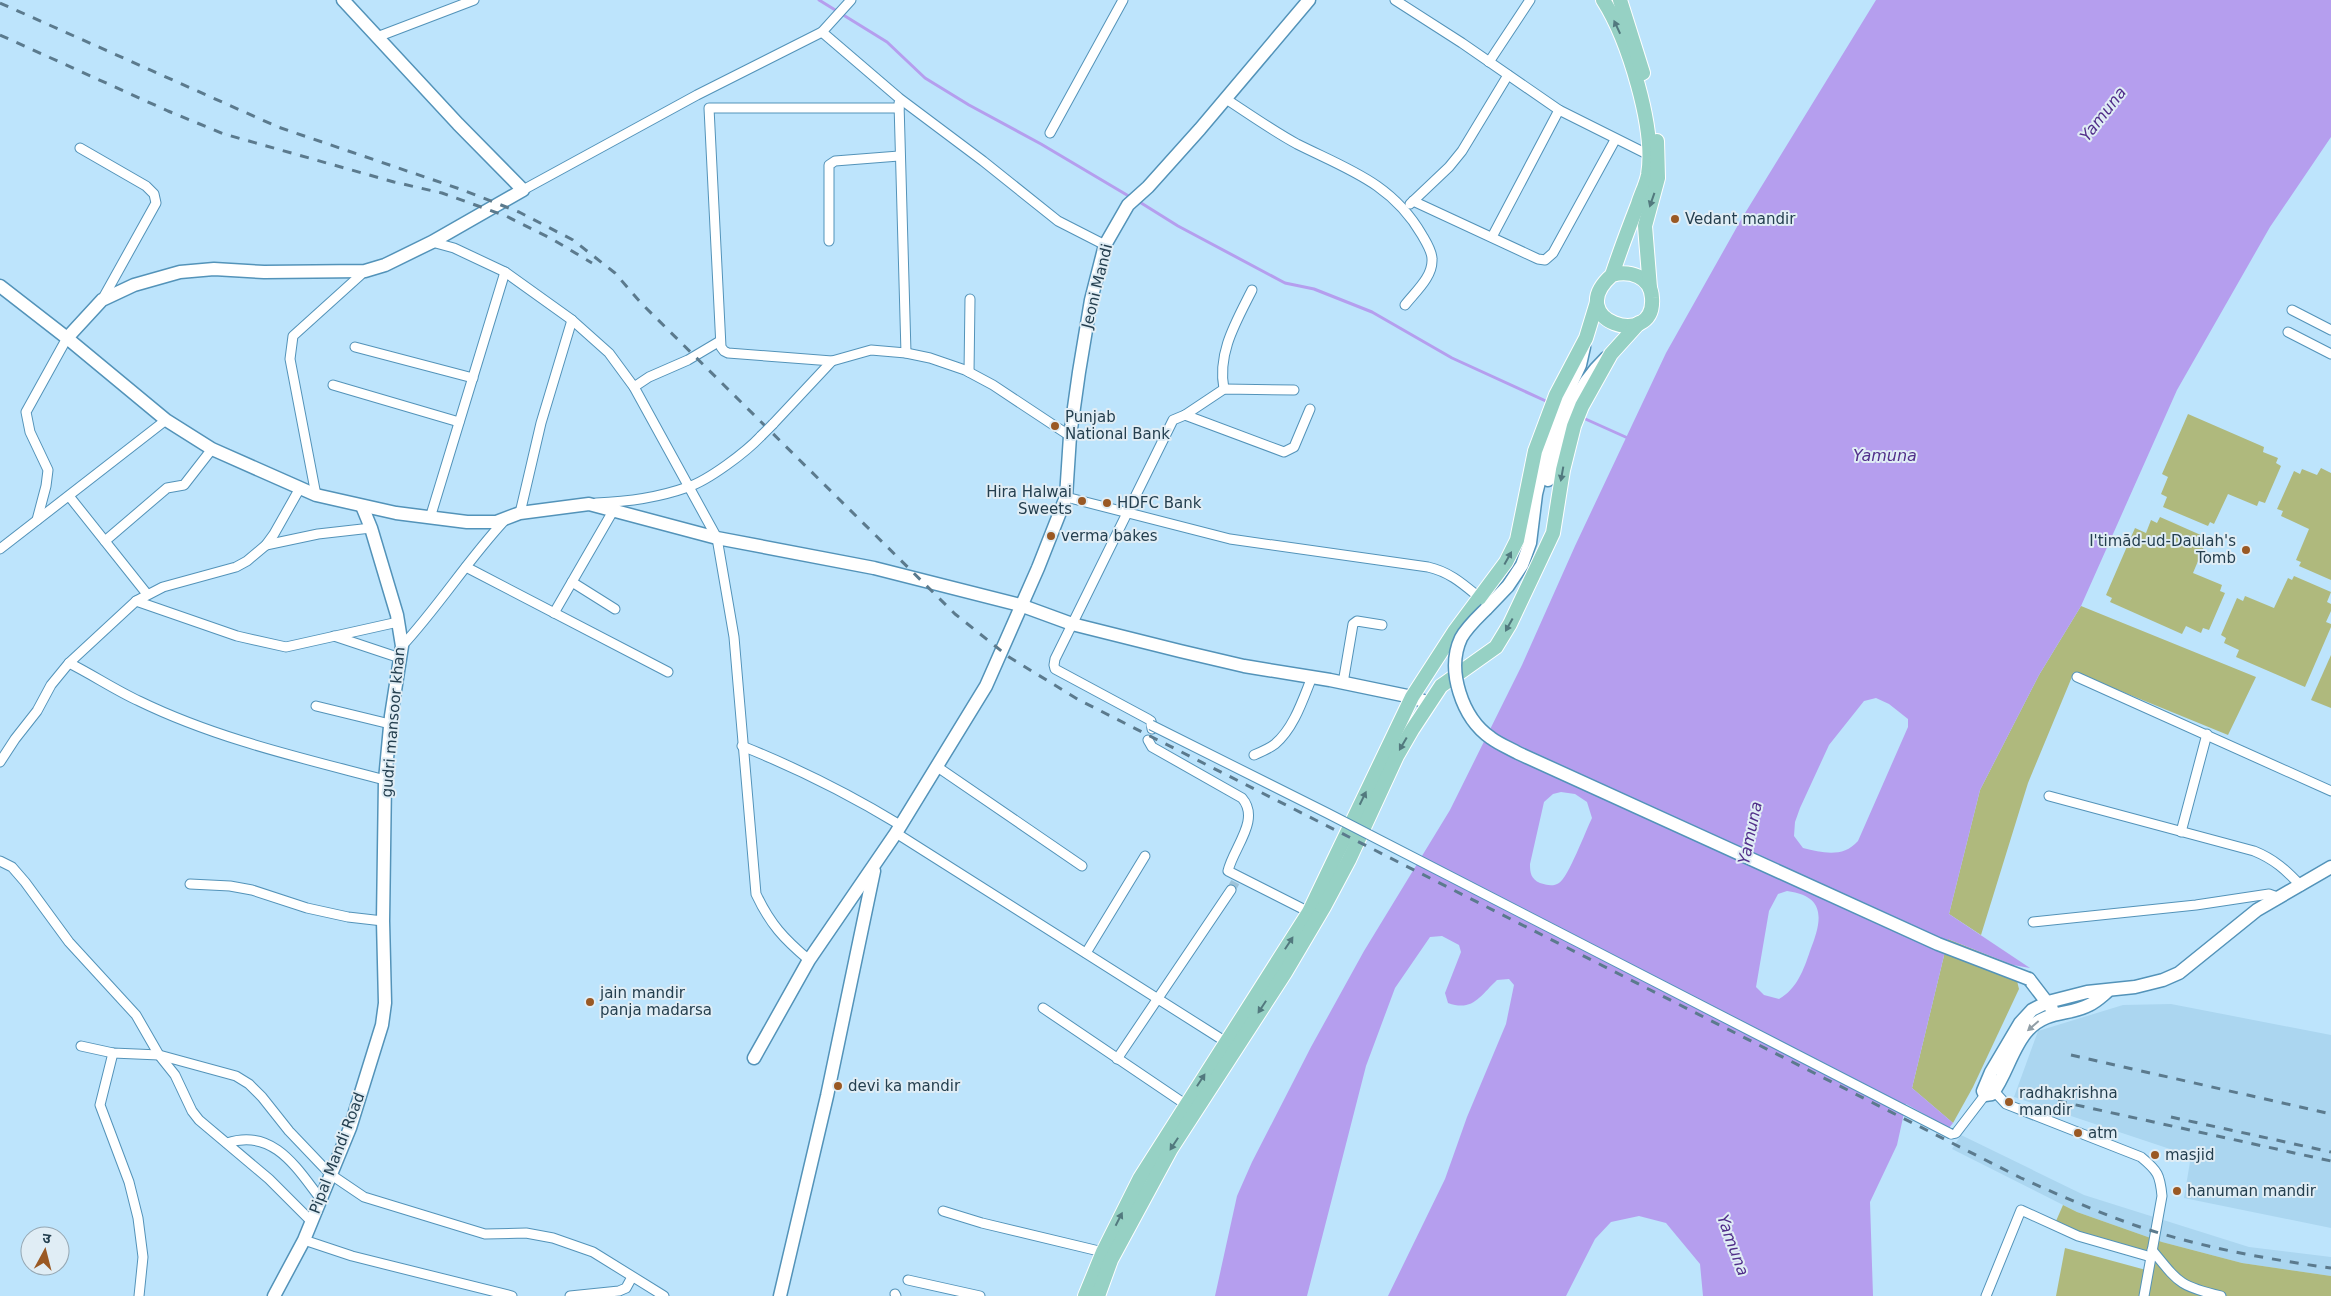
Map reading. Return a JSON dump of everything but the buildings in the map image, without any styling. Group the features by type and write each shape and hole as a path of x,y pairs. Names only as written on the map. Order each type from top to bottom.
{"main road":[{"path":"67,338 102,300 134,285 180,272 214,269 264,272 366,272 432,242 523,190 343,0"},
{"name":"Jeoni Mandi","path":"754,1058 809,960 875,866 986,686 1020,605 1038,568 1066,497 1070,436 1091,300 1105,245 1128,205 1148,187 1226,99 1308,0"},
{"path":"1603,0 1622,37 1635,79 1645,119 1649,155 1646,182 1612,275"},
{"path":"1620,0 1646,84 1654,121 1658,155 1658,178 1645,226 1652,306 1648,315 1569,401 1561,420 1535,451 1517,540 1462,637 1455,654 1458,689 1470,716 1489,737 1527,757 1938,944 2029,979 2051,1008"},
{"path":"1085,1296 1102,1252 1140,1178 1185,1104 1309,912 1412,696 1454,632 1483,603 1508,586 1522,564 1530,543 1534,520 1561,420 1569,401 1597,302 1598,292 1602,284 1612,275 1621,272 1639,276 1650,288"},
{"path":"0,286 67,338 166,420 212,449 316,495 362,506 430,518 496,522 513,515 589,504 717,538 874,568 1020,605 1072,624 1244,666 1343,682 1412,696 1429,703"},
{"path":"1597,302 1600,311 1612,324 1631,326 1640,323"},
{"path":"1098,1296 1111,1260 1148,1188 1170,1149 1312,928 1349,860 1397,756 1429,703 1449,678 1472,666 1496,647 1510,624 1553,533 1563,470 1561,420"},
{"name":"gudri mansoor khan","path":"362,506 371,528 398,622 401,652 390,724 385,780 383,921 385,1003"},
{"path":"780,1296 827,1096 875,866"},
{"path":"1990,1093 2014,1043 2051,1008 2088,1006 2108,992 2163,980 2179,973 2257,910 2331,867"},
{"name":"Pipal Mandi Road","path":"274,1296 304,1240 350,1128 382,1025 385,1003"}],"street":[{"path":"376,37 474,0"},
{"path":"523,190 697,95 822,32 851,0"},
{"path":"1050,133 1123,0"},
{"path":"1395,0 1559,110 1615,140 1649,155"},
{"path":"1489,62 1530,0"},
{"path":"822,32 899,98 983,161 1058,221 1105,245"},
{"path":"1405,210 1450,167 1462,151 1508,75"},
{"path":"697,95 709,108 720,341 724,351 728,353 832,361 863,351 906,352 930,358 969,372 993,384 1070,436"},
{"path":"899,98 899,156 906,352"},
{"path":"1226,99 1297,144 1377,185 1405,210 1420,232 1432,259 1431,269 1426,278 1406,305"},
{"path":"709,108 899,108"},
{"path":"1492,236 1559,110"},
{"path":"1413,201 1492,236 1538,259 1545,260 1550,257 1615,140"},
{"path":"80,148 146,186 154,194 156,203 102,300"},
{"path":"829,241 829,165 835,161 899,156"},
{"path":"432,242 454,248 505,272 572,320 609,353 634,387 717,538 733,630 756,894 769,920 784,938 809,960"},
{"path":"316,495 290,359 293,336 366,272"},
{"path":"430,518 505,272"},
{"path":"1224,390 1221,375 1228,342 1252,290"},
{"path":"969,372 970,299"},
{"path":"2292,310 2331,330"},
{"path":"334,636 401,652 483,543 513,515 572,320"},
{"path":"2288,332 2331,354"},
{"path":"37,520 48,470 30,432 26,412 67,338"},
{"path":"634,387 649,377 688,360 720,341"},
{"path":"355,347 472,378"},
{"path":"589,504 617,502 690,487 752,446 832,361"},
{"path":"333,386 459,422"},
{"path":"1294,390 1224,390 1185,415 1173,420 1054,659 1055,669 1148,719 1152,727 1328,813 1951,1134 1956,1133 1990,1093 2014,1108 2141,1157 2156,1169 2160,1180 2162,1196 2144,1296"},
{"path":"1185,415 1284,452 1294,446 1310,409"},
{"path":"2,544 69,496 166,420"},
{"path":"105,541 167,488 184,485 212,449"},
{"path":"0,762 37,711 51,685 69,663 136,601 163,587 236,567 247,561 266,545 300,488"},
{"path":"69,496 147,594"},
{"path":"1066,497 1230,539 1428,566 1443,570 1456,578 1483,603"},
{"path":"554,613 613,510"},
{"path":"266,545 318,534 371,528"},
{"path":"466,567 668,672"},
{"path":"572,582 615,609"},
{"path":"136,601 237,636 270,645 297,646 398,622"},
{"path":"1343,682 1353,624 1357,621 1382,625"},
{"path":"69,663 140,702 224,735 267,750 385,780"},
{"path":"1254,755 1281,738 1296,713 1312,677"},
{"path":"2077,677 2331,790"},
{"path":"316,706 390,724"},
{"path":"2181,832 2207,734"},
{"path":"1148,740 1152,747 1242,798 1247,804 1250,812 1243,838 1228,871 1309,912"},
{"path":"742,746 818,778 856,798 898,829 1086,953 1226,1042"},
{"path":"936,766 1082,866"},
{"path":"2049,796 2269,857 2283,866 2301,886"},
{"path":"1086,953 1146,856"},
{"path":"0,861 12,867 69,942 136,1015 159,1055 175,1074 192,1111 199,1120 269,1179 311,1221"},
{"path":"190,884 230,886 252,890 307,908 348,917 383,921"},
{"path":"1117,1059 1231,890"},
{"path":"2033,922 2186,906 2269,894 2280,898"},
{"path":"1043,1008 1185,1104"},
{"path":"81,1046 113,1053 159,1055 224,1071 249,1084 330,1174 364,1197 485,1234 537,1234 562,1241 593,1252 664,1296"},
{"path":"113,1053 100,1096 100,1105 129,1182 138,1218 143,1257 139,1296"},
{"path":"227,1142 250,1139 279,1151 291,1160 320,1198"},
{"path":"1986,1296 2021,1210 2078,1236 2151,1254 2182,1285 2221,1296"},
{"path":"944,1211 982,1223 1102,1252"},
{"path":"304,1240 352,1256 512,1296"},
{"path":"570,1296 619,1291 626,1288 632,1277"},
{"path":"908,1280 980,1296"}],"shaded area":[{"path":"2171,1004 2331,1035 2331,1228 2184,1198 2191,1156 2014,1097 2038,1031 2123,1005"},
{"path":"1961,1135 2084,1195 2249,1247 2331,1257 2331,1276 2242,1263 2162,1242 2077,1212 1952,1149"}],"green space":[{"path":"2188,414 2264,447 2263,452 2278,458 2276,463 2281,466 2265,503 2259,501 2257,506 2228,494 2214,524 2210,522 2208,526 2163,507 2167,497 2161,494 2168,477 2162,474"},
{"path":"2321,468 2331,473 2331,580 2299,566 2301,562 2296,560 2309,529 2281,516 2283,511 2277,509 2294,471 2300,474 2302,469 2317,475"},
{"path":"2160,517 2203,536 2202,540 2206,542 2193,573 2222,585 2220,591 2225,593 2209,630 2203,628 2201,633 2186,626 2182,634 2110,602 2112,598 2106,595 2135,528 2146,533 2151,520 2157,523"},
{"path":"2294,576 2331,592 2327,602 2331,604 2331,611 2326,622 2331,624 2331,627 2305,687 2236,657 2239,650 2224,643 2226,638 2221,635 2237,598 2243,601 2245,596 2274,608 2288,578 2292,580"},
{"path":"2081,606 2256,677 2228,735 2074,672 2028,783 1981,935 1949,914 1980,790 2039,675"},
{"path":"2331,655 2331,708 2311,700"},
{"path":"1948,939 2013,965 2019,989 1973,1087 1953,1123 1912,1088"},
{"path":"2063,1205 2077,1212 2162,1242 2242,1263 2331,1276 2331,1296 2056,1296 2065,1248 2146,1270 2149,1254 2080,1234 2056,1221"}],"water":[{"name":"Yamuna","path":"1876,0 2331,0 2331,137 2270,227 2177,390 2081,606 2039,675 1980,790 1949,914 2030,968 2013,965 1948,939 1912,1088 1953,1123 1949,1128 1906,1104 1897,1145 1870,1202 1873,1296 1703,1296 1700,1264 1666,1223 1639,1216 1611,1222 1595,1239 1566,1296 1388,1296 1445,1179 1467,1117 1506,1024 1514,985 1509,979 1497,980 1481,997 1470,1004 1457,1005 1448,1003 1445,993 1461,952 1459,945 1442,936 1430,937 1395,988 1366,1066 1307,1296 1215,1296 1237,1196 1252,1162 1311,1047 1364,951 1450,810 1522,665 1575,546 1666,353 1742,218","holes":["1876,698 1889,704 1908,719 1908,727 1858,841 1846,850 1832,853 1803,848 1794,836 1795,822 1829,745 1864,701","1561,792 1575,794 1587,802 1592,818 1563,879 1559,883 1550,885 1540,883 1533,878 1530,864 1544,802 1553,794","1787,891 1809,898 1815,904 1819,920 1814,940 1802,971 1791,990 1779,999 1764,995 1756,987 1769,911 1778,894"]}],"waterway":[{"path":"819,0 887,42 925,78 1132,198"},
{"path":"1138,201 1178,226 1285,283 1314,289 1372,312 1452,358 1548,402"},
{"path":"1581,417 1630,439"}],"tunnel":[{"path":"1231,890 1238,877"}],"railway":[{"path":"0,3 278,127 460,189 519,212 573,240 615,273 641,303 955,614 1009,657 1079,700 2021,1178 2107,1215 2185,1240 2233,1252 2331,1268"},
{"path":"0,35 168,111 224,134 394,182 442,193 506,216 552,239 592,263"},
{"path":"2071,1055 2331,1114"},
{"path":"2058,1101 2331,1161"},
{"path":"2171,1117 2331,1152"}],"place":[{"name":"Vedant mandir","path":"1675,219"},
{"name":"Punjab National Bank","path":"1055,426"},
{"name":"Hira Halwai Sweets","path":"1082,501"},
{"name":"HDFC Bank","path":"1107,503"},
{"name":"verma bakes","path":"1051,536"},
{"name":"I'timād-ud-Daulah's Tomb","path":"2246,550"},
{"name":"jain mandir panja madarsa","path":"590,1002"},
{"name":"devi ka mandir","path":"838,1086"},
{"name":"radhakrishna mandir","path":"2009,1102"},
{"name":"atm","path":"2078,1133"},
{"name":"masjid","path":"2155,1155"},
{"name":"hanuman mandir","path":"2177,1191"}]}
